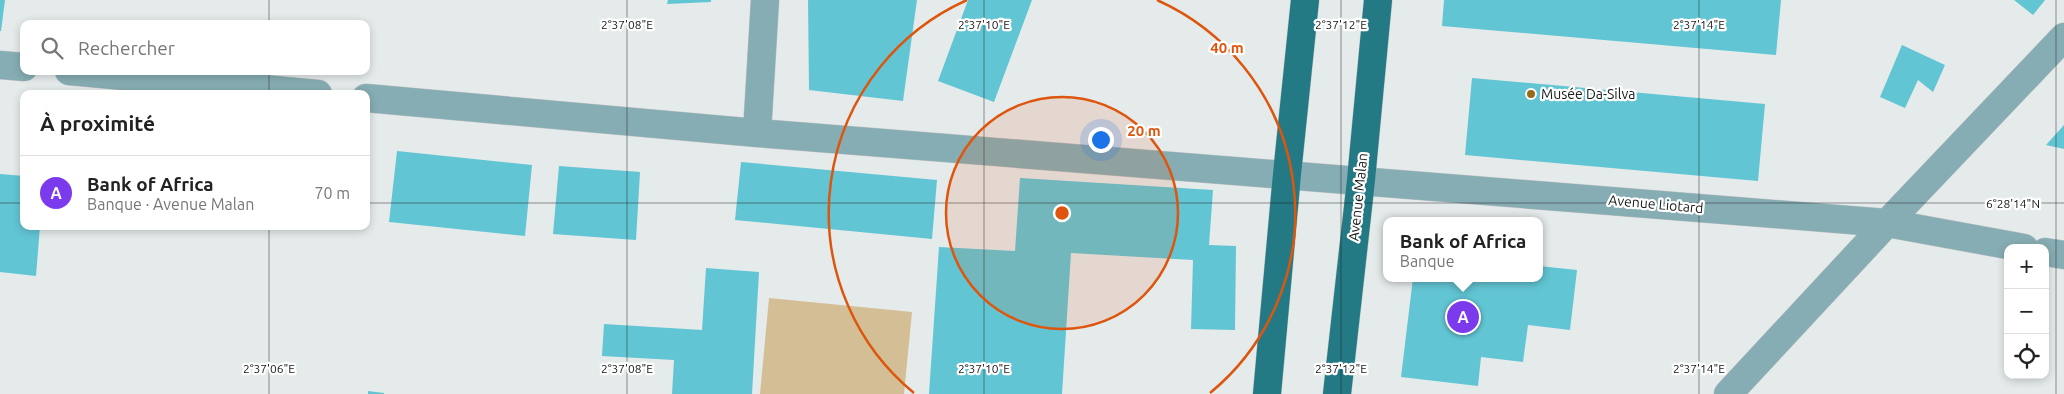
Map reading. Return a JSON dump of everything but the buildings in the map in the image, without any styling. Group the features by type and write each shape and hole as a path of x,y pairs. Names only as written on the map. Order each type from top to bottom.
{"main road":[{"path":"1267,394 1305,0"},
{"name":"Avenue Malan","path":"1337,394 1361,180 1378,0"}],"street":[{"path":"757,134 765,0"},
{"path":"1728,394 2064,37"},
{"path":"0,65 20,67"},
{"path":"112,75 275,90"},
{"name":"Avenue Liotard","path":"370,98 757,134 1287,174 1887,223 2004,244"},
{"path":"2049,253 2064,255"}],"shaded area":[{"path":"769,298 912,312 904,394 760,394"}],"place":[{"name":"Musée Da-Silva","path":"1531,94"},
{"name":"Bank of Africa","path":"1463,317"}]}
